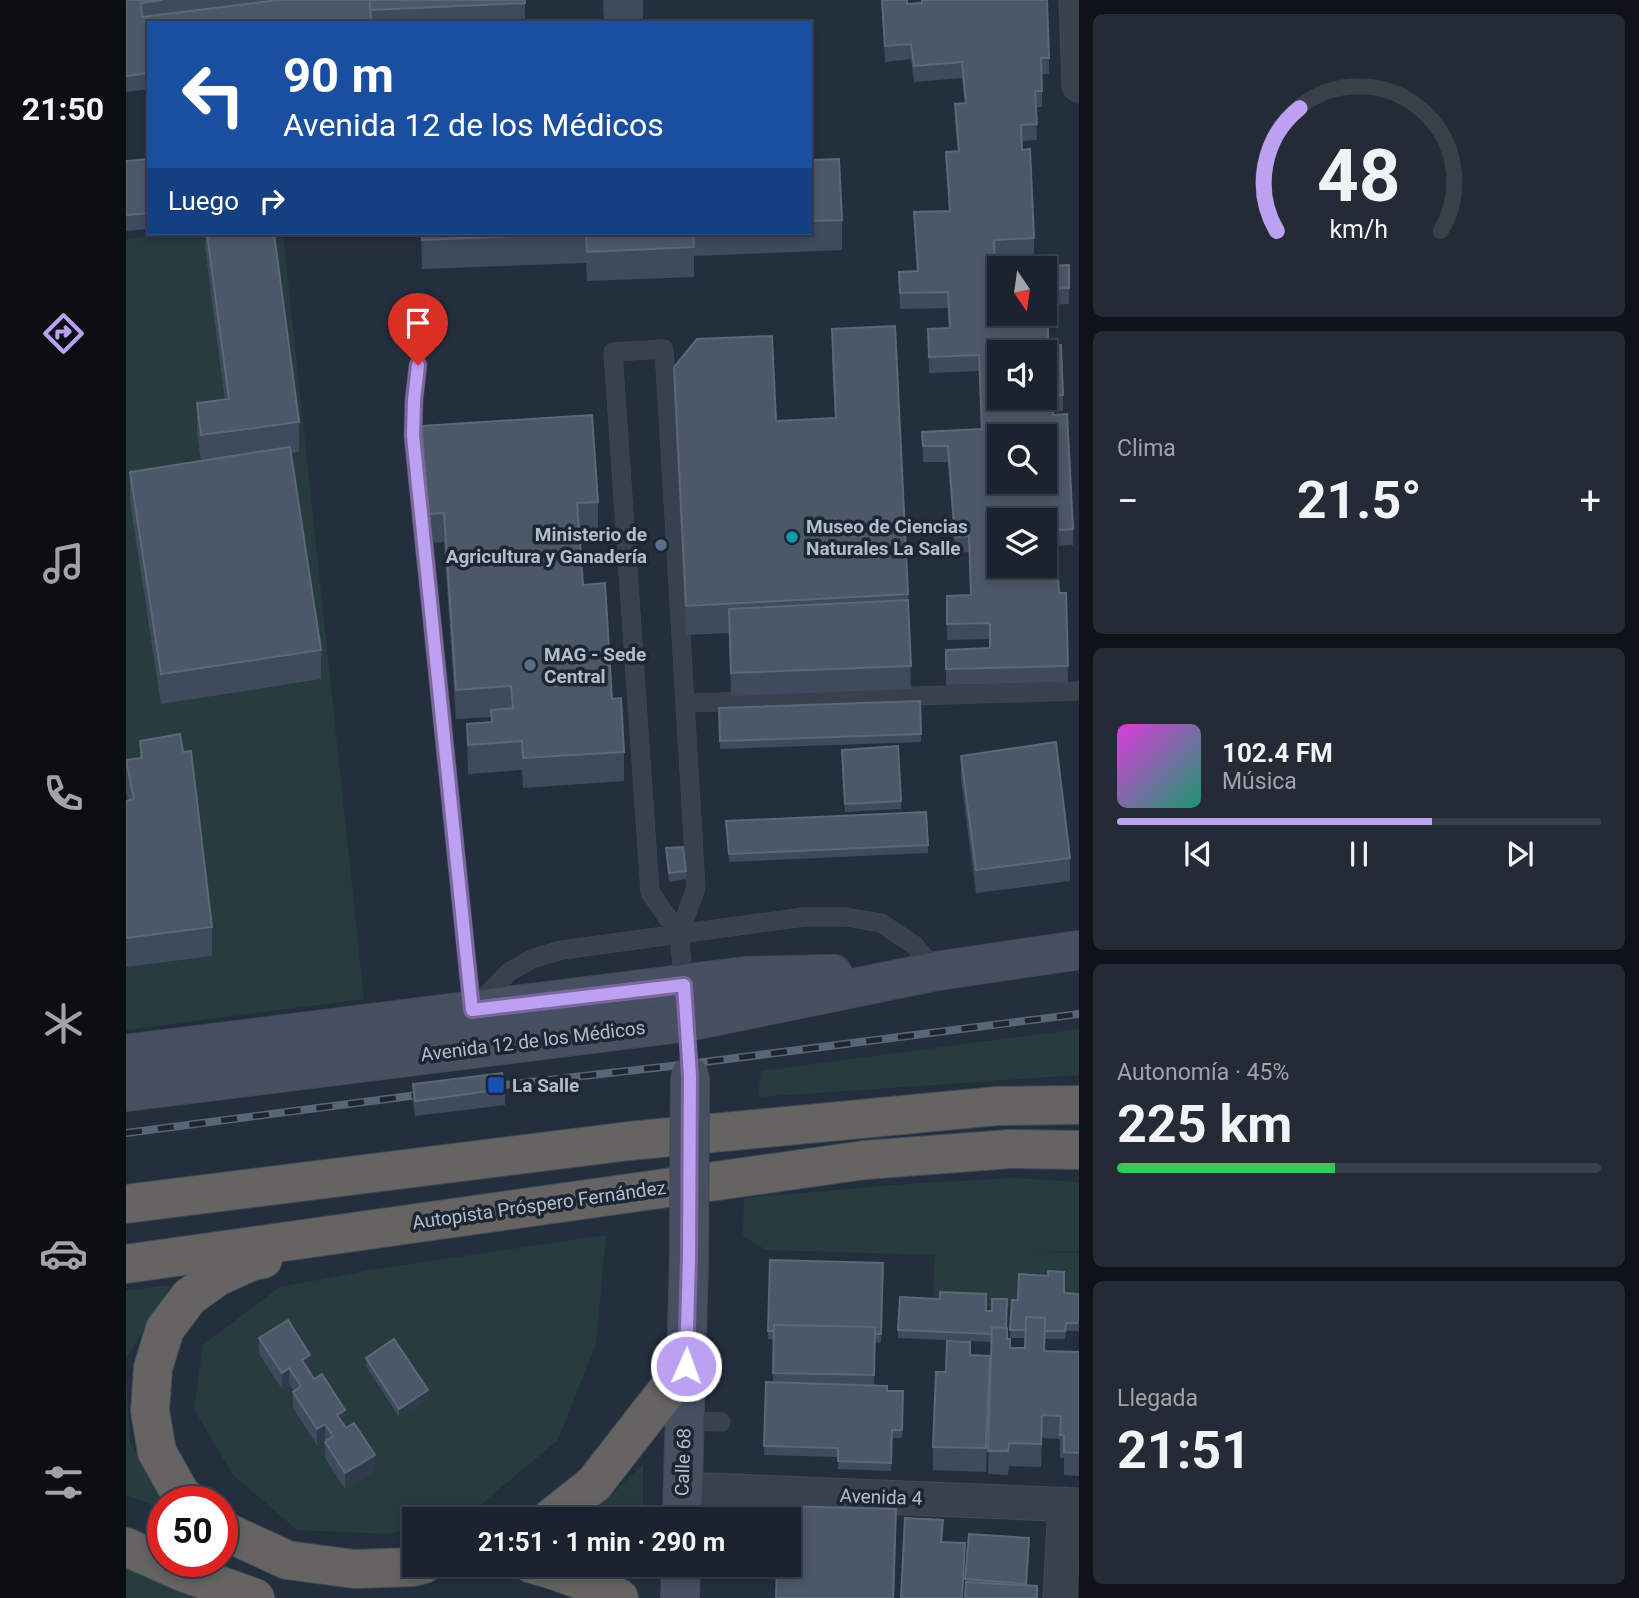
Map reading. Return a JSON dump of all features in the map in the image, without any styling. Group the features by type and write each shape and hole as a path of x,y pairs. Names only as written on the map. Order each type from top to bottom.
{"highway":[{"path":"126,1204 629,1141 997,1106 1079,1105"},
{"name":"Autopista Próspero Fernández","path":"126,1264 864,1160 1010,1149 1079,1150"},
{"path":"176,1486 157,1452 150,1411 153,1368 165,1329 189,1297 217,1277 252,1261 448,1218"},
{"path":"565,1507 594,1484 686,1366"},
{"path":"238,1537 287,1560 354,1569 402,1567"},
{"path":"126,1548 255,1598"},
{"path":"573,1577 618,1598"}],"main road":[{"name":"Avenida 12 de los Médicos","path":"126,1092 687,1022 937,971 1079,950"},
{"name":"Avenida 12 de los Médicos","path":"126,1054 746,976 937,971"},
{"path":"687,1022 706,999 746,976"},
{"name":"Calle 68","path":"682,1504 703,1422 686,1366 690,1076 684,985"},
{"path":"680,1598 681,1577"}],"street":[{"path":"1076,0 1079,85"},
{"name":"Avenida 4","path":"682,1504 1072,1504"},
{"path":"1060,1598 1072,1504"}],"lane":[{"path":"679,934 650,891 613,352 664,349 696,888 679,934 684,985"},
{"path":"418,365 413,436 472,1010"},
{"path":"686,703 1079,691"},
{"path":"472,1010 509,972 534,958 562,950 804,917 846,917 881,923 914,945 937,971"}],"green space":[{"path":"163,235 283,235 364,999 126,1030 126,239"},
{"path":"1079,1029 1079,1075 758,1097 761,1071"},
{"path":"1014,1178 1079,1182 1079,1252 1027,1251 1079,1253 1079,1300 1064,1299 1065,1278 1046,1277 1019,1281 1017,1307 987,1306 987,1301 933,1299 935,1247 934,1255 766,1250 743,1236 744,1198"},
{"path":"606,1235 596,1343 558,1440 478,1507 402,1507 402,1530 387,1534 297,1530 233,1475 194,1409 203,1345 280,1287 370,1270"},
{"path":"171,1285 126,1359 126,1290"},
{"path":"126,1376 130,1443 161,1486 147,1486 147,1503 126,1495"},
{"path":"643,1464 643,1507 598,1507"},
{"path":"126,1567 205,1598 126,1598"}],"building":[{"path":"126,0 162,0 141,3 142,17 278,0 370,0 371,21 147,21 147,73 126,76"},
{"path":"370,0 525,0 525,3 370,10"},
{"path":"882,0 907,0 907,4 922,3 922,0 1047,0 1049,58 1041,58 1042,91 1035,91 1037,124 1021,125 1022,150 1030,149 1034,238 994,240 995,256 987,256 987,326 1048,326 1048,340 987,340 987,410 1053,410 1053,415 1067,414 1073,529 1057,530 1057,508 987,508 987,578 1057,578 1057,560 1059,593 1066,593 1068,666 946,669 946,650 990,648 990,623 947,624 947,596 971,595 969,536 955,537 948,446 923,446 922,432 982,429 979,355 929,357 928,329 950,328 948,292 900,293 899,272 918,271 914,212 950,211 946,152 959,151 955,104 966,103 962,62 914,66 911,44 885,46"},
{"path":"147,159 147,213 126,215 126,161"},
{"path":"839,159 842,220 812,221 812,160"},
{"path":"207,235 274,235 299,422 201,435 197,403 229,399"},
{"path":"422,235 539,235 422,240"},
{"path":"586,235 693,235 694,247 587,252"},
{"path":"1057,265 1069,265 1069,288 1057,288"},
{"name":"Museo de Ciencias Naturales La Salle","path":"895,326 908,594 686,606 674,367 697,339 772,336 776,421 836,418 832,329"},
{"path":"1057,345 1061,345 1063,395 1057,395"},
{"name":"MAG - Sede Central","path":"592,415 598,502 577,503 583,585 605,583 612,699 621,698 624,752 523,758 522,741 468,745 467,724 492,722 491,710 513,708 511,686 456,690 444,513 428,514 422,426"},
{"path":"290,447 321,650 161,674 130,472"},
{"path":"908,600 911,666 731,673 729,609"},
{"path":"920,701 921,734 720,741 719,708"},
{"path":"180,734 183,752 191,751 212,927 126,938 126,801 134,799 126,760 142,758 140,741"},
{"path":"1056,742 1070,858 976,870 961,756"},
{"path":"898,746 901,801 845,804 842,750"},
{"path":"926,812 928,845 729,854 726,821"},
{"path":"683,847 686,871 669,873 666,848"},
{"path":"502,1073 505,1089 415,1101 413,1084"},
{"path":"770,1260 883,1263 881,1334 875,1334 875,1327 774,1325 774,1331 768,1331"},
{"path":"1048,1271 1064,1272 1064,1293 1079,1294 1079,1323 1066,1323 1065,1331 1045,1331 1045,1318 1026,1317 1026,1330 1010,1330 1012,1300 1018,1300 1019,1274 1048,1276"},
{"path":"940,1292 986,1294 986,1311 992,1311 992,1299 1007,1299 1006,1328 992,1327 992,1334 898,1330 900,1297 940,1299"},
{"path":"1026,1317 1045,1318 1044,1351 1079,1352 1079,1453 1064,1452 1064,1435 1060,1435 1061,1416 1042,1415 1041,1444 1009,1443 1008,1451 988,1451 992,1327 1007,1328 1010,1348 1025,1348"},
{"path":"288,1320 310,1355 302,1360 314,1379 322,1374 345,1410 337,1415 346,1428 354,1423 375,1455 345,1473 325,1442 333,1436 325,1424 317,1429 293,1392 301,1386 289,1368 282,1373 259,1338"},
{"path":"774,1325 875,1327 874,1375 773,1373"},
{"path":"394,1339 428,1390 399,1409 366,1358"},
{"path":"947,1341 970,1342 970,1355 990,1356 986,1448 933,1447 936,1372 946,1372"},
{"path":"766,1382 887,1386 887,1391 903,1391 902,1430 892,1430 891,1463 838,1461 838,1448 764,1446"},
{"path":"779,1506 896,1509 893,1598 776,1598 777,1577 801,1577 801,1507"},
{"path":"905,1518 943,1520 941,1542 965,1543 962,1598 901,1598"},
{"path":"969,1534 1029,1538 1026,1584 965,1579"},
{"path":"966,1582 1037,1586 1037,1598 965,1598"}],"railway":[{"path":"485,1087 1079,1014"},
{"path":"126,1133 433,1093"}],"place":[{"name":"Museo de Ciencias Naturales La Salle","path":"792,537"},
{"name":"Ministerio de Agricultura y Ganadería","path":"661,545"},
{"name":"MAG - Sede Central","path":"530,665"},
{"name":"La Salle","path":"496,1085"}],"route":[{"path":"418,365 413,436 472,1010 684,985 690,1076 686,1366"}]}
